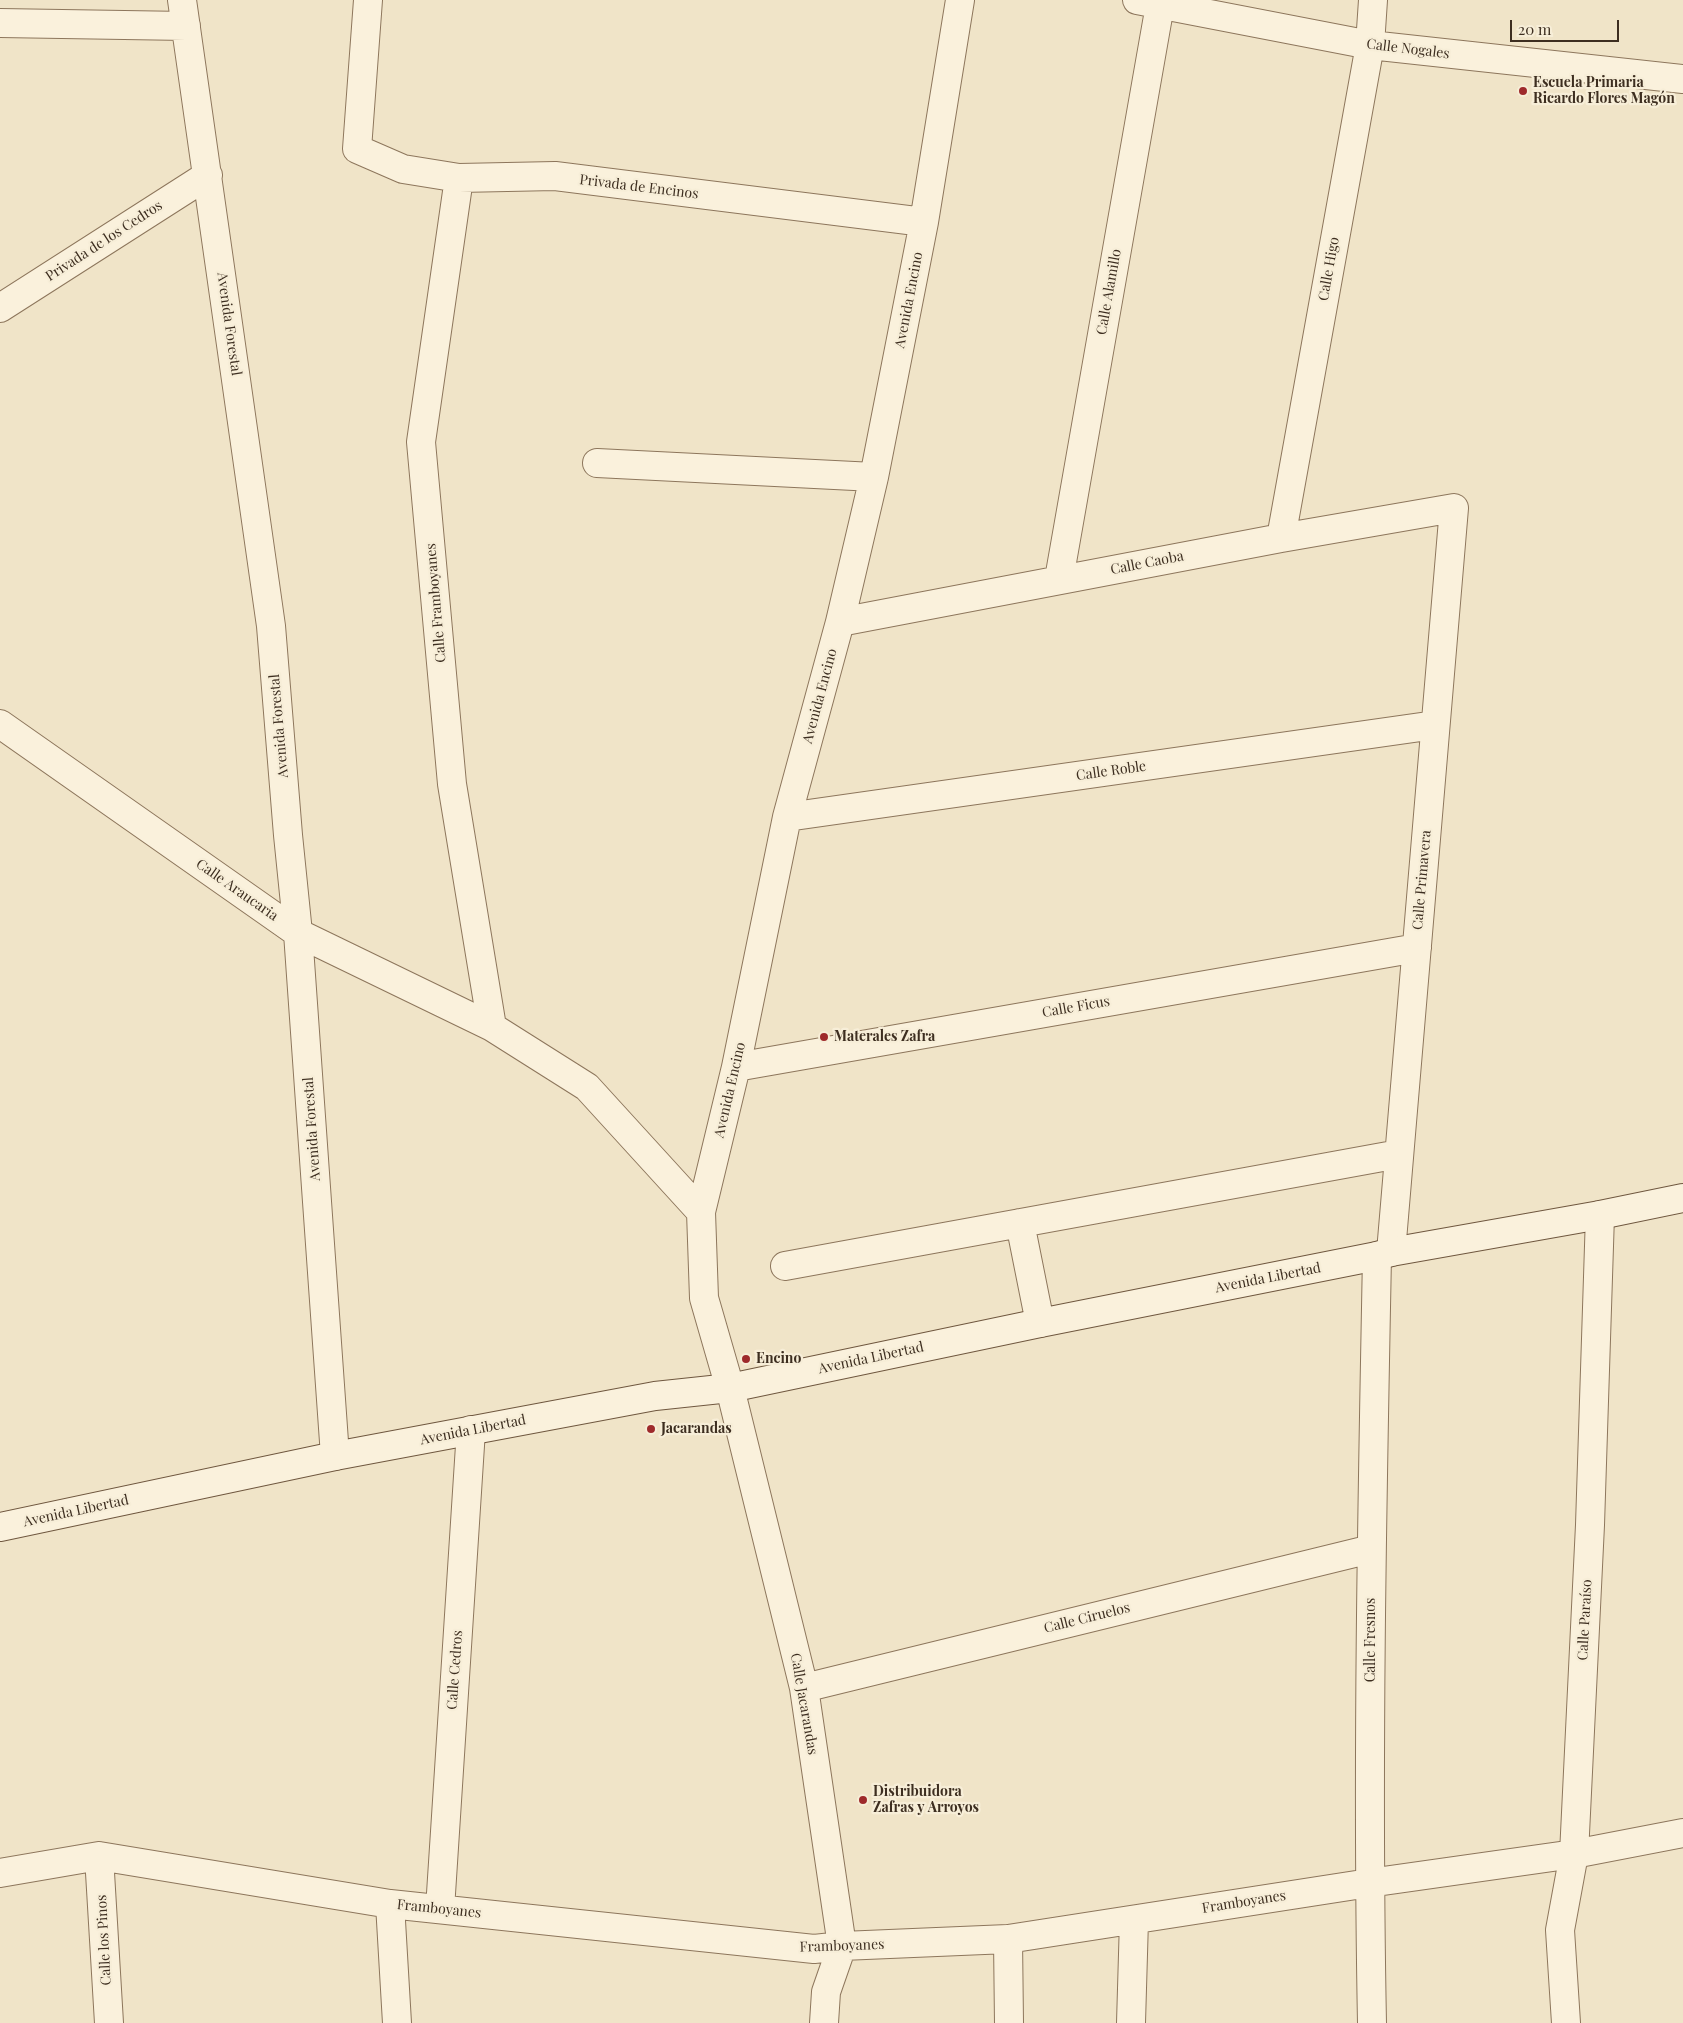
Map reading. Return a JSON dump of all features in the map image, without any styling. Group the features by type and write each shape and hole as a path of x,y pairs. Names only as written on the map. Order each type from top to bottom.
{"street":[{"name":"Privada de Encinos","path":"368,0 357,149 403,169 460,178 555,176 924,222"},
{"name":"Avenida Encino","path":"730,1388 704,1298 701,1212 736,1067 787,818 840,622 874,477 924,222 960,0"},
{"name":"Calle Higo","path":"1281,538 1370,45 1373,0"},
{"name":"Calle Nogales","path":"1148,3 1370,45 1683,79"},
{"name":"Calle Alamillo","path":"1059,579 1148,3"},
{"path":"0,23 184,13"},
{"name":"Avenida Forestal","path":"184,13 271,626 298,933 335,1456"},
{"name":"Privada de los Cedros","path":"0,308 208,175"},
{"name":"Calle Framboyanes","path":"460,178 421,442 452,784 492,1027"},
{"path":"597,463 874,477"},
{"name":"Calle Caoba","path":"840,622 1059,579 1454,508"},
{"name":"Calle Primavera","path":"1384,1254 1399,1154 1454,508"},
{"name":"Calle Araucaria","path":"0,724 298,933 492,1027 587,1087 701,1212"},
{"name":"Calle Roble","path":"787,818 1435,726"},
{"name":"Calle Ficus","path":"736,1067 1417,948"},
{"path":"785,1266 1399,1154"},
{"name":"Avenida Libertad","path":"0,1527 335,1456 655,1396 730,1388 1384,1254 1683,1198"},
{"name":"Calle Paraíso","path":"1566,2023 1560,1930 1574,1854 1590,1525 1600,1215"},
{"path":"1020,1223 1040,1323"},
{"name":"Calle Fresnos","path":"1372,2023 1369,1883 1371,1549 1384,1254"},
{"name":"Calle Jacarandas","path":"730,1388 804,1688 842,1946 826,1992 824,2023"},
{"name":"Calle Cedros","path":"440,1909 470,1430"},
{"name":"Calle Ciruelos","path":"804,1688 1371,1549"},
{"name":"Framboyanes","path":"0,1873 99,1856 390,1904 814,1950 842,1946 1008,1939 1369,1883 1574,1854 1683,1833"},
{"name":"Calle los Pinos","path":"99,1856 109,2023"},
{"path":"390,1904 397,2023"},
{"path":"1131,2023 1134,1920"},
{"path":"1008,1939 1009,2023"}],"place":[{"name":"Escuela Primaria Ricardo Flores Magón","path":"1523,91"},
{"name":"Materales Zafra","path":"824,1037"},
{"name":"Encino","path":"746,1359"},
{"name":"Jacarandas","path":"651,1429"},
{"name":"Distribuidora Zafras y Arroyos","path":"863,1800"}]}
